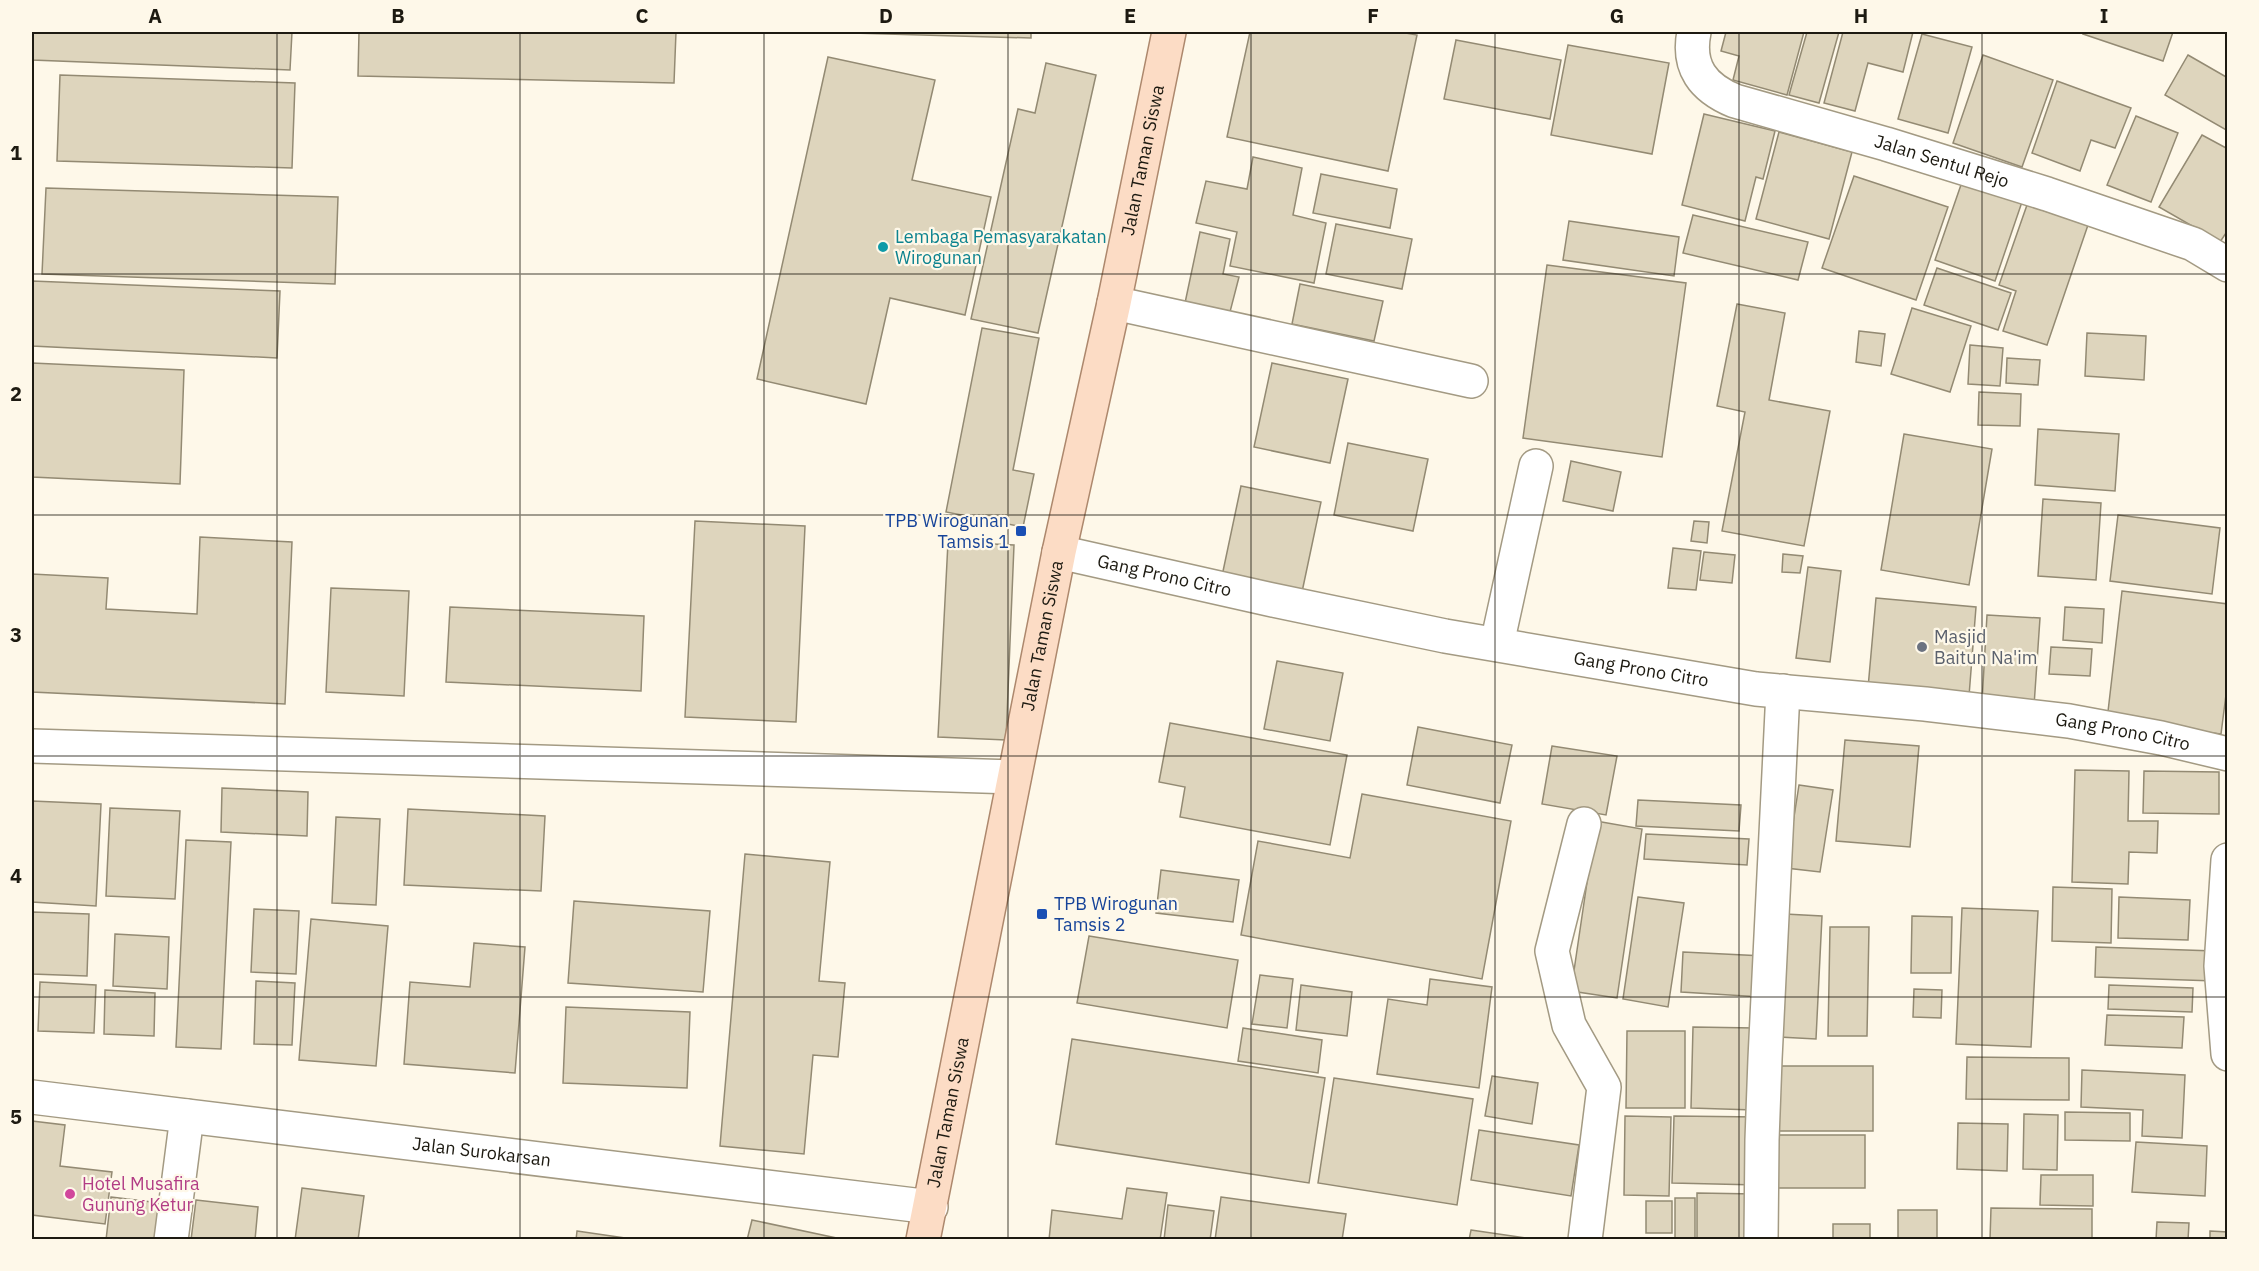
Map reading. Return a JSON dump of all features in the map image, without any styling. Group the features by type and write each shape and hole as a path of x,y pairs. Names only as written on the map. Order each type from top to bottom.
{"main road":[{"name":"Jalan Taman Siswa","path":"923,1239 1059,552 1114,303 1169,32"}],"street":[{"name":"Jalan Sentul Rejo","path":"1694,32 1692,51 1697,69 1705,83 1717,94 2067,201 2193,244 2228,265"},
{"path":"1114,303 1471,381"},
{"path":"1497,645 1536,466"},
{"name":"Gang Prono Citro","path":"1059,552 1268,599 1497,645 1756,689 1925,704 2070,721 2161,738 2228,754"},
{"path":"1761,1239 1764,1082 1783,691"},
{"path":"32,746 1014,777"},
{"path":"1584,824 1552,951 1569,1025 1604,1087 1585,1239"},
{"path":"2228,860 2221,966 2228,1053"},
{"name":"Jalan Surokarsan","path":"32,1098 931,1207"},
{"path":"171,1239 187,1116"}],"building":[{"path":"32,32 292,32 290,70 32,60"},
{"path":"359,32 676,32 674,83 358,76"},
{"path":"816,32 1031,32 1031,38"},
{"path":"1250,32 1400,32 1417,35 1388,171 1227,137"},
{"path":"1726,32 1804,32 1787,95 1733,80 1739,56 1721,51"},
{"path":"1807,32 1839,32 1819,103 1789,95"},
{"path":"1843,32 1913,32 1903,72 1868,63 1855,111 1824,103"},
{"path":"2084,32 2173,32 2163,61 2083,34"},
{"path":"1922,34 1972,47 1948,133 1898,119"},
{"path":"1456,40 1561,60 1550,119 1444,99"},
{"path":"1568,45 1669,63 1652,154 1551,135"},
{"path":"1983,55 2053,80 2022,167 1953,143"},
{"path":"2188,55 2228,78 2228,131 2165,95"},
{"name":"Lembaga Pemasyarakatan Wirogunan","path":"828,57 935,80 912,180 991,197 965,315 890,298 866,404 757,379"},
{"path":"1046,63 1096,75 1038,333 971,319 1018,109 1035,113"},
{"path":"60,75 295,83 292,168 57,161"},
{"path":"2057,81 2131,108 2115,148 2091,140 2080,171 2032,153"},
{"path":"1704,114 1775,131 1763,179 1756,177 1745,221 1682,205"},
{"path":"2136,116 2178,133 2151,202 2107,185"},
{"path":"1779,132 1852,152 1829,239 1756,219"},
{"path":"2202,135 2228,149 2228,230 2220,242 2159,207"},
{"path":"1253,157 1302,168 1293,215 1326,223 1314,283 1230,266 1237,232 1196,223 1206,181 1247,189"},
{"path":"1321,174 1397,189 1390,228 1313,213"},
{"path":"1854,176 1948,207 1916,300 1822,268"},
{"path":"1963,179 2023,199 1995,281 1935,260"},
{"path":"46,188 338,197 335,284 42,274"},
{"path":"2027,205 2088,225 2047,345 2003,331 2016,291 1999,285"},
{"path":"1693,215 1808,242 1798,280 1683,253"},
{"path":"1569,221 1679,237 1674,276 1563,260"},
{"path":"1336,224 1412,239 1402,289 1326,274"},
{"path":"1200,232 1230,239 1223,274 1239,277 1230,312 1185,303"},
{"path":"1547,265 1686,283 1662,457 1523,438"},
{"path":"1937,268 2011,293 1998,330 1924,305"},
{"path":"32,281 280,291 277,358 32,346"},
{"path":"1300,284 1383,301 1374,341 1292,324"},
{"path":"1737,304 1785,313 1769,400 1830,411 1804,546 1722,531 1745,412 1717,406"},
{"path":"1912,308 1971,326 1950,392 1891,374"},
{"path":"982,328 1039,338 1013,470 1034,474 1023,527 946,512"},
{"path":"1859,331 1885,334 1881,366 1856,362"},
{"path":"2087,333 2146,336 2144,380 2085,376"},
{"path":"1970,345 2003,348 2000,386 1968,384"},
{"path":"2007,358 2040,360 2038,385 2006,383"},
{"path":"32,363 184,370 180,484 32,477"},
{"path":"1272,363 1348,379 1330,463 1254,447"},
{"path":"1979,392 2021,394 2020,426 1978,425"},
{"path":"2038,429 2119,434 2115,491 2035,485"},
{"path":"1904,434 1992,449 1969,585 1881,570"},
{"path":"1348,443 1428,459 1413,531 1334,515"},
{"path":"1571,461 1621,472 1613,511 1563,501"},
{"path":"1241,486 1321,502 1302,592 1222,576"},
{"path":"2043,499 2101,503 2096,580 2038,576"},
{"path":"2118,515 2220,528 2212,594 2110,581"},
{"path":"695,521 805,526 796,722 685,717"},
{"path":"1694,521 1709,522 1707,543 1691,541"},
{"path":"200,537 292,542 285,704 32,692 32,574 108,578 106,609 197,614"},
{"path":"948,542 1014,545 1006,740 938,737"},
{"path":"1673,548 1701,551 1696,590 1668,588"},
{"path":"1704,552 1735,555 1732,583 1700,580"},
{"path":"1783,554 1803,556 1800,573 1782,572"},
{"path":"1808,567 1841,571 1830,662 1796,658"},
{"path":"331,588 409,591 404,696 326,692"},
{"path":"2122,591 2228,604 2228,679 2221,734 2107,720"},
{"name":"Masjid Baitun Na'im","path":"1876,598 1976,607 1969,696 1868,688"},
{"path":"450,607 644,616 641,691 446,682"},
{"path":"2065,607 2104,609 2102,643 2063,640"},
{"path":"1987,615 2040,618 2034,706 1982,702"},
{"path":"2051,647 2092,649 2090,676 2049,674"},
{"path":"1277,661 1343,673 1330,741 1264,729"},
{"path":"1170,723 1347,755 1330,845 1180,817 1185,787 1159,782"},
{"path":"1418,727 1512,745 1500,803 1407,785"},
{"path":"1845,740 1919,746 1910,847 1836,841"},
{"path":"1552,746 1617,756 1606,815 1542,804"},
{"path":"2075,770 2129,771 2128,821 2158,821 2157,853 2129,852 2128,884 2072,882"},
{"path":"2144,771 2219,772 2219,814 2143,813"},
{"path":"1799,785 1833,790 1820,872 1786,868"},
{"path":"222,788 308,792 307,836 221,832"},
{"path":"1362,794 1511,821 1482,979 1241,935 1258,841 1350,858"},
{"path":"1638,800 1741,805 1739,831 1636,826"},
{"path":"32,801 101,804 96,906 32,902"},
{"path":"110,808 180,811 175,899 106,896"},
{"path":"408,809 545,816 541,891 404,885"},
{"path":"336,817 380,819 376,905 332,903"},
{"path":"1596,821 1642,829 1617,998 1571,991"},
{"path":"1646,834 1749,839 1747,865 1644,859"},
{"path":"186,840 231,842 221,1049 176,1047"},
{"path":"745,854 830,862 819,981 845,983 838,1057 813,1055 804,1154 720,1146"},
{"path":"1161,870 1239,880 1233,922 1156,913"},
{"path":"2053,887 2112,889 2111,943 2052,941"},
{"path":"1638,897 1684,903 1668,1007 1623,999"},
{"path":"2119,897 2190,900 2188,940 2118,938"},
{"path":"574,901 710,911 703,992 568,983"},
{"path":"1962,908 2038,911 2031,1047 1956,1044"},
{"path":"254,909 299,911 296,974 251,972"},
{"path":"32,912 89,914 87,976 32,974"},
{"path":"1785,914 1822,916 1816,1039 1779,1037"},
{"path":"1912,916 1952,917 1951,973 1911,973"},
{"path":"311,919 388,926 376,1066 299,1060"},
{"path":"1830,927 1869,927 1867,1036 1828,1036"},
{"path":"115,934 169,937 167,989 113,986"},
{"path":"1089,936 1238,960 1227,1028 1077,1003"},
{"path":"474,943 525,947 515,1073 404,1064 410,982 470,987"},
{"path":"2096,947 2215,951 2215,981 2095,977"},
{"path":"1683,952 1764,956 1762,997 1681,992"},
{"path":"1260,975 1293,979 1287,1028 1252,1024"},
{"path":"1430,979 1492,987 1479,1088 1377,1074 1388,999 1427,1005"},
{"path":"256,981 295,983 292,1045 254,1044"},
{"path":"40,982 96,985 94,1033 38,1031"},
{"path":"1301,985 1352,992 1347,1036 1296,1030"},
{"path":"2109,985 2193,988 2192,1012 2108,1009"},
{"path":"1914,989 1942,990 1941,1018 1913,1017"},
{"path":"105,990 155,993 154,1036 104,1034"},
{"path":"566,1007 690,1012 687,1088 563,1083"},
{"path":"2107,1015 2184,1017 2182,1048 2105,1045"},
{"path":"1693,1027 1755,1028 1754,1110 1691,1108"},
{"path":"1243,1028 1322,1040 1318,1073 1238,1061"},
{"path":"1627,1031 1685,1031 1685,1108 1626,1108"},
{"path":"1072,1039 1325,1078 1309,1183 1056,1144"},
{"path":"1967,1057 2069,1058 2069,1100 1966,1099"},
{"path":"1771,1066 1873,1066 1873,1131 1771,1131"},
{"path":"2082,1070 2185,1075 2182,1138 2142,1136 2143,1110 2081,1107"},
{"path":"1492,1076 1538,1083 1532,1124 1485,1116"},
{"path":"1334,1078 1473,1099 1457,1205 1318,1183"},
{"path":"2065,1112 2130,1113 2130,1141 2065,1140"},
{"path":"2024,1114 2058,1115 2057,1170 2023,1169"},
{"path":"1625,1116 1671,1117 1669,1196 1624,1195"},
{"path":"1674,1116 1759,1117 1758,1185 1672,1183"},
{"name":"Hotel Musafira Gunung Ketur","path":"32,1121 65,1125 60,1166 112,1172 105,1224 32,1215"},
{"path":"1958,1123 2008,1124 2007,1171 1957,1169"},
{"path":"1479,1130 1579,1145 1571,1196 1471,1180"},
{"path":"1775,1135 1865,1135 1865,1188 1775,1188"},
{"path":"2136,1142 2207,1146 2205,1196 2132,1192"},
{"path":"2041,1175 2093,1175 2093,1206 2040,1205"},
{"path":"302,1188 364,1196 358,1240 295,1240"},
{"path":"1127,1188 1167,1193 1160,1240 1049,1240 1052,1210 1122,1219"},
{"path":"1697,1193 1756,1194 1755,1240 1697,1240"},
{"path":"111,1197 168,1204 164,1240 106,1240"},
{"path":"1221,1197 1346,1214 1342,1240 1215,1240"},
{"path":"1675,1198 1695,1198 1695,1240 1675,1239"},
{"path":"196,1200 258,1207 255,1240 191,1240"},
{"path":"1646,1201 1672,1201 1672,1233 1646,1233"},
{"path":"1168,1205 1214,1211 1210,1240 1164,1240"},
{"path":"1991,1208 2092,1209 2092,1240 1990,1240"},
{"path":"1898,1210 1937,1210 1937,1240 1898,1240"},
{"path":"752,1220 846,1240 747,1240"},
{"path":"2157,1222 2189,1223 2188,1240 2156,1240"},
{"path":"1833,1224 1870,1224 1870,1240 1833,1240"},
{"path":"1471,1230 1540,1240 1469,1240"},
{"path":"577,1231 639,1240 576,1240"},
{"path":"2210,1231 2228,1232 2228,1240 2210,1240"}],"place":[{"name":"Lembaga Pemasyarakatan Wirogunan","path":"883,247"},
{"name":"TPB Wirogunan Tamsis 1","path":"1021,531"},
{"name":"Masjid Baitun Na'im","path":"1922,647"},
{"name":"TPB Wirogunan Tamsis 2","path":"1042,914"},
{"name":"Hotel Musafira Gunung Ketur","path":"70,1194"}]}
